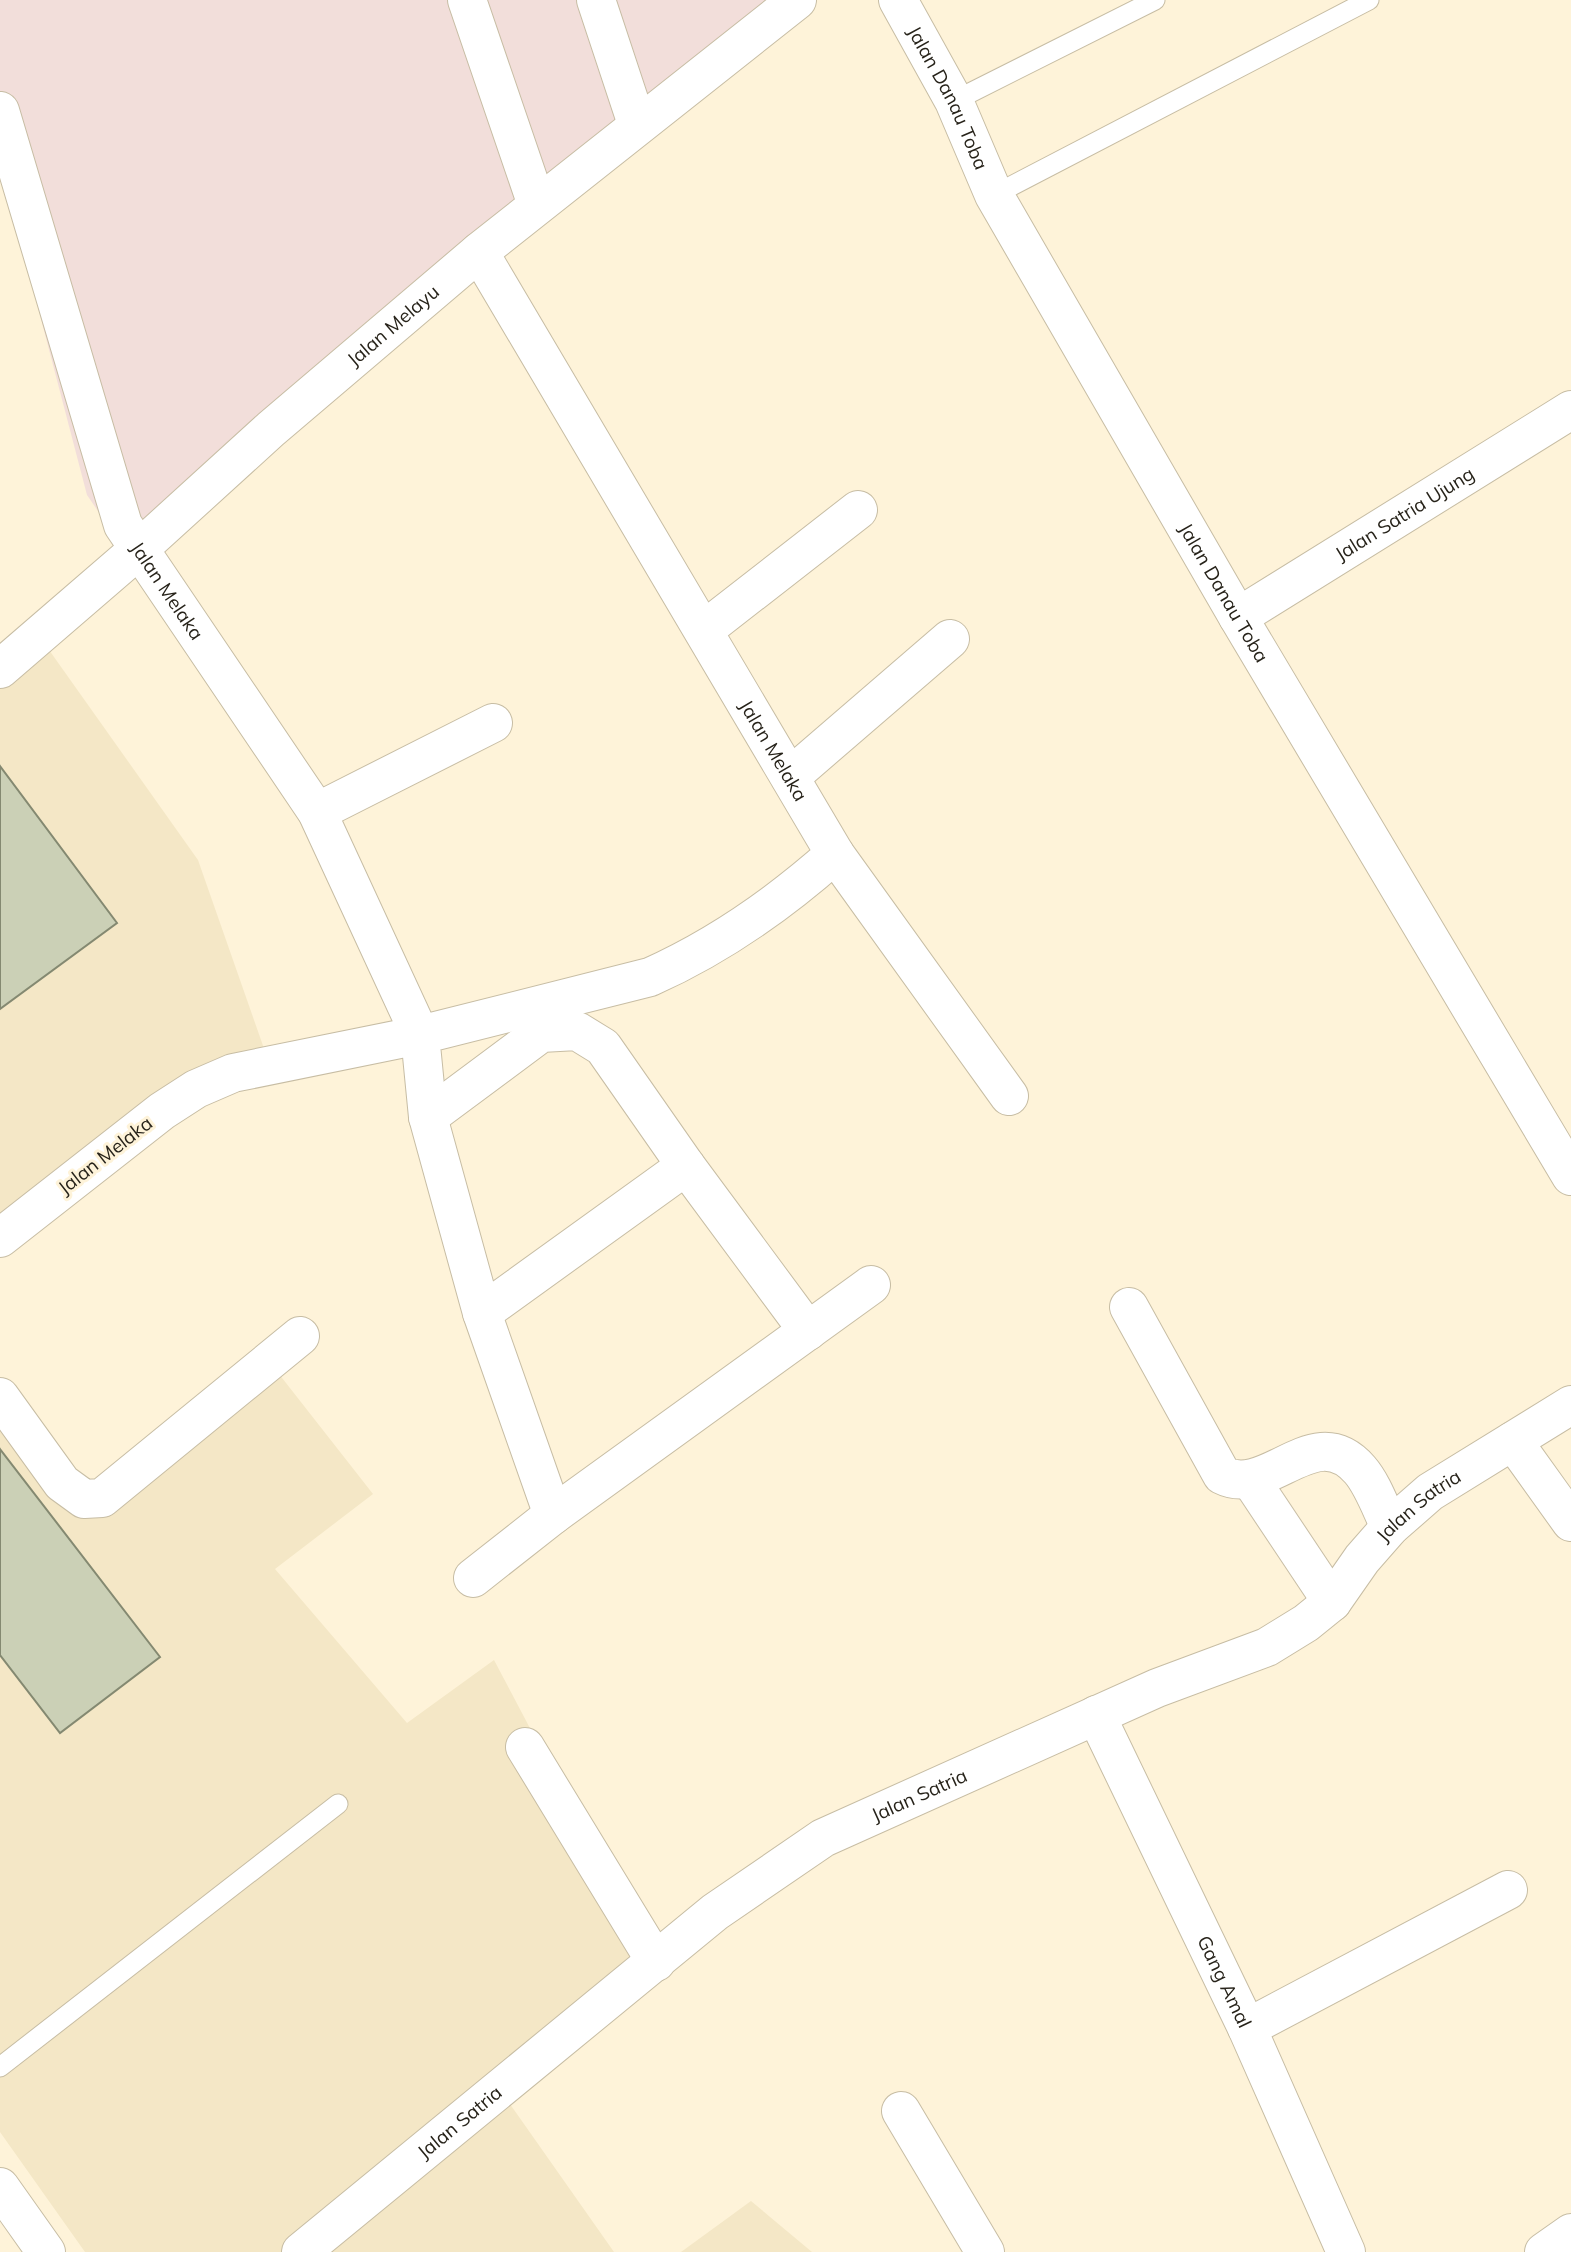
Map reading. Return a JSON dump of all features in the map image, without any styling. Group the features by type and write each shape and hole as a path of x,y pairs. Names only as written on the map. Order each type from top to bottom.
{"street":[{"path":"467,0 537,205"},
{"path":"596,0 637,124"},
{"name":"Jalan Melayu","path":"0,668 138,550 271,429 479,252 637,124 797,0"},
{"name":"Jalan Danau Toba","path":"898,0 954,101 994,195 1238,617 1567,1159"},
{"name":"Jalan Melaka","path":"0,111 123,525 317,812 420,1035"},
{"name":"Jalan Melaka","path":"0,1238 162,1111 196,1089 233,1073 420,1035 650,977 686,961 716,942 800,885 835,854 479,252"},
{"name":"Jalan Satria Ujung","path":"1238,617 1571,410"},
{"path":"704,630 858,510"},
{"path":"790,777 950,639"},
{"path":"317,812 493,723"},
{"path":"835,854 1009,1096"},
{"path":"428,1117 541,1033 577,1031 603,1047 685,1166 808,1331"},
{"path":"420,1035 428,1117 482,1313 553,1515"},
{"path":"482,1313 685,1166"},
{"path":"473,1578 553,1515 871,1285"},
{"path":"1129,1307 1222,1475 1232,1480 1250,1479 1313,1453 1336,1452 1362,1472 1390,1527"},
{"path":"0,1397 62,1483 84,1499 102,1498 299,1336"},
{"name":"Jalan Satria","path":"301,2252 715,1912 823,1838 1157,1688 1267,1647 1306,1623 1332,1602 1362,1559 1390,1527 1430,1492 1571,1405"},
{"path":"1513,1441 1571,1522"},
{"path":"1250,1479 1332,1602"},
{"name":"Gang Amal","path":"1096,1715 1247,2028 1346,2252"},
{"path":"525,1747 656,1962"},
{"path":"1247,2028 1508,1890"},
{"path":"901,2110 985,2252"},
{"path":"0,2187 46,2252"},
{"path":"1544,2252 1571,2233"}],"lane":[{"path":"954,101 1155,0"},
{"path":"994,195 1369,0"},
{"path":"0,2067 338,1804"}],"shaded area":[{"path":"0,0 778,0 126,552 87,495 0,162"},
{"path":"37,633 198,860 268,1060 0,1234 0,662"},
{"path":"268,1360 373,1494 275,1569 407,1723 494,1660 649,1954 493,2080 614,2252 85,2252 0,2132 0,1416 75,1516"},
{"path":"751,2201 812,2252 681,2252"}],"building":[{"path":"0,766 117,923 0,1009"},
{"path":"0,1449 160,1657 60,1733 0,1655"}]}
